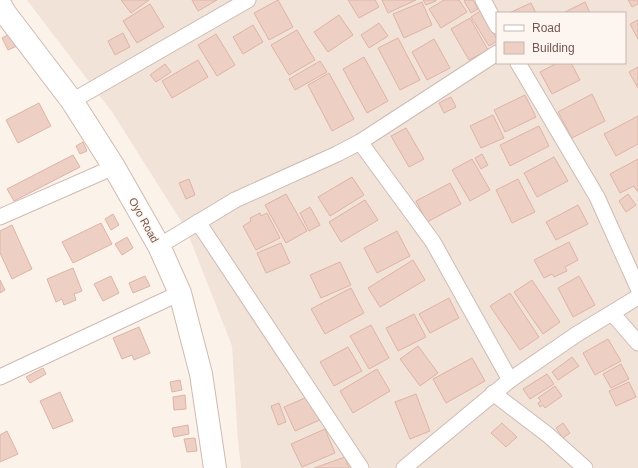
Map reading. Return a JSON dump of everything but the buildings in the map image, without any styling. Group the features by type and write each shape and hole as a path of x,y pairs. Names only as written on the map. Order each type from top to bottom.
{"street":[{"path":"72,100 248,0"},
{"path":"483,0 496,24"},
{"name":"Oyo Road","path":"2,11 72,100 114,167 159,246 180,293 201,374 215,468"},
{"path":"159,246 234,200 337,154 360,142 496,54"},
{"path":"519,64 596,197 638,288"},
{"path":"360,142 433,242 510,380"},
{"path":"0,217 114,167"},
{"path":"198,222 360,468"},
{"path":"0,377 180,293"},
{"path":"404,468 510,380 577,334 638,297"},
{"path":"612,313 638,343"},
{"path":"494,393 548,435 586,468"}],"shaded area":[{"path":"27,0 638,0 638,468 241,468 232,346 186,229 112,112"}]}
